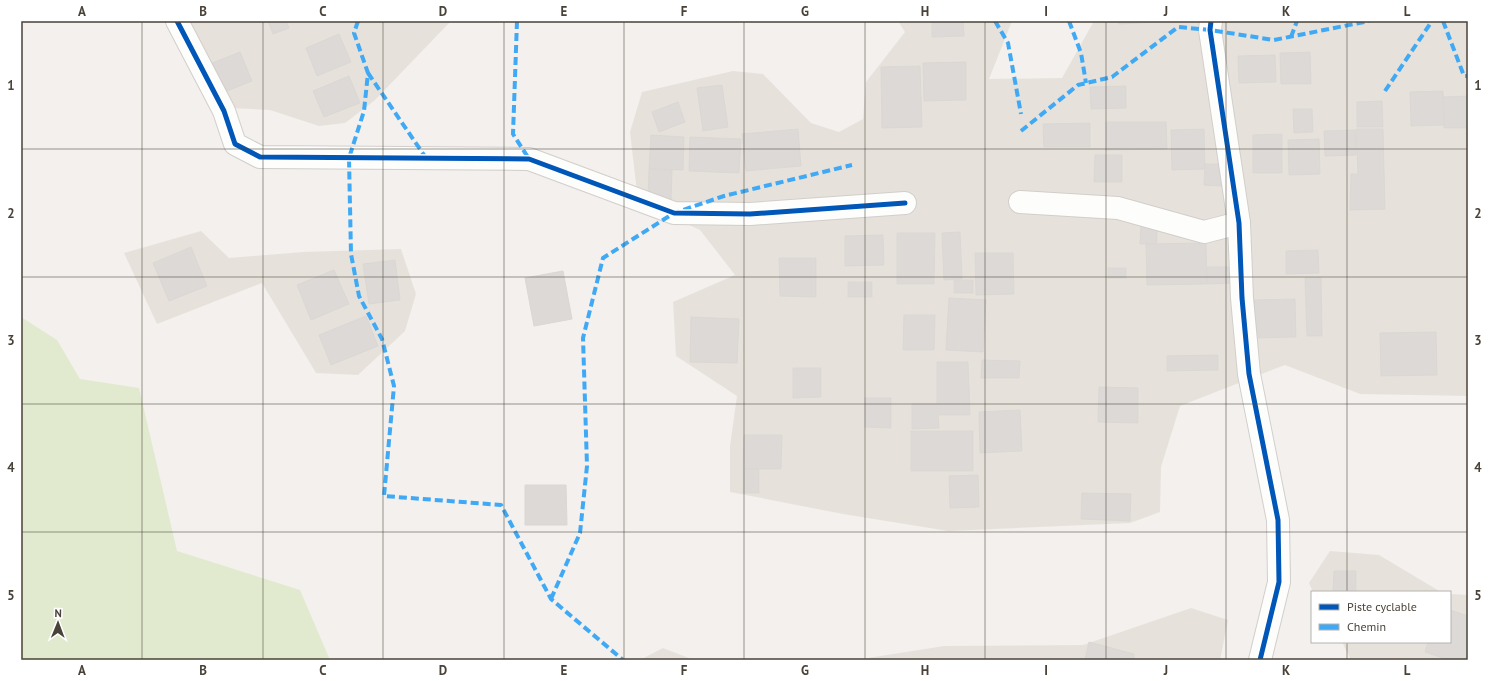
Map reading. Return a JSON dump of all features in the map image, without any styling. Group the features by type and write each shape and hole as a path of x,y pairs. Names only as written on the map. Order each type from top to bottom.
{"street":[{"path":"177,21 224,111 235,144 260,157 530,159 674,213 750,214 905,203"},
{"path":"1211,21 1210,30 1239,222 1242,298 1249,374 1278,520 1279,582 1260,660"},
{"path":"1020,202 1118,208 1204,232 1239,222"}],"shaded area":[{"path":"168,21 451,21 374,101 345,123 319,126 270,110 231,108"},
{"path":"898,21 1012,21 989,79 1062,78 1094,21 1468,21 1468,396 1360,394 1285,365 1180,406 1161,467 1160,512 1130,523 948,531 843,514 730,492 730,446 737,396 676,356 673,302 735,275 700,230 638,201 630,132 642,92 733,71 763,74 811,123 839,132 863,119 866,82 905,32"},
{"path":"201,231 229,258 303,252 401,249 416,294 405,331 358,375 316,373 262,283 157,324 124,253"},
{"path":"1330,551 1379,555 1439,591 1313,591 1309,583"},
{"path":"1451,594 1468,595 1468,660 1351,660 1342,643 1451,643"},
{"path":"1191,608 1228,620 1220,660 865,660 868,658 944,646 1083,645"},
{"path":"663,648 694,660 640,660"}],"green space":[{"path":"21,317 57,340 80,379 139,388 177,551 300,590 330,660 21,660"}],"building":[{"path":"268,21 286,21 289,28 273,34"},
{"path":"932,21 963,21 964,36 932,37"},
{"path":"1118,21 1159,21 1159,22 1119,24"},
{"path":"339,34 351,62 317,76 306,48"},
{"path":"240,52 252,81 222,93 210,64"},
{"path":"1310,52 1311,84 1281,84 1280,53"},
{"path":"1275,55 1276,82 1239,83 1238,56"},
{"path":"966,62 966,100 924,101 923,63"},
{"path":"920,66 922,127 882,128 881,67"},
{"path":"349,76 360,103 324,117 313,91"},
{"path":"722,85 728,127 703,131 697,88"},
{"path":"1126,86 1126,108 1091,109 1090,87"},
{"path":"1443,91 1444,125 1411,126 1410,92"},
{"path":"1468,96 1468,128 1444,128 1443,97"},
{"path":"1382,101 1383,127 1357,127 1357,102"},
{"path":"678,102 685,122 659,132 652,112"},
{"path":"1293,109 1312,109 1313,132 1294,133"},
{"path":"1106,122 1166,122 1167,149 1106,150"},
{"path":"1090,123 1090,147 1044,147 1043,124"},
{"path":"798,129 801,166 746,171 742,134"},
{"path":"1204,129 1205,169 1172,170 1171,130"},
{"path":"1356,129 1383,129 1385,209 1350,210 1351,174 1358,174"},
{"path":"1355,130 1356,155 1325,156 1324,131"},
{"path":"1282,134 1282,173 1253,173 1253,135"},
{"path":"651,135 684,137 683,170 649,169"},
{"path":"690,137 741,139 739,173 689,171"},
{"path":"1319,139 1320,174 1289,175 1288,140"},
{"path":"1095,155 1122,155 1122,182 1094,182"},
{"path":"1205,164 1222,164 1222,186 1204,185"},
{"path":"649,169 672,170 671,201 648,200"},
{"path":"1141,222 1157,223 1157,244 1140,244"},
{"path":"960,232 962,279 944,280 942,233"},
{"path":"897,233 935,233 934,284 897,284"},
{"path":"883,235 884,265 845,266 845,236"},
{"path":"1206,243 1207,284 1147,285 1146,244"},
{"path":"191,247 207,286 169,301 153,263"},
{"path":"1318,250 1319,273 1286,274 1286,251"},
{"path":"975,253 1013,253 1014,294 976,295"},
{"path":"779,258 816,258 816,297 780,296"},
{"path":"395,260 400,300 369,304 363,264"},
{"path":"1207,267 1231,267 1231,283 1207,284"},
{"path":"1108,268 1126,268 1126,278 1108,278"},
{"path":"334,270 349,304 311,320 297,285"},
{"path":"563,271 572,319 534,326 525,278"},
{"path":"1305,278 1321,278 1322,336 1307,336"},
{"path":"954,280 973,280 973,293 954,293"},
{"path":"848,282 872,282 872,297 848,297"},
{"path":"949,298 986,300 983,352 946,350"},
{"path":"1295,299 1296,337 1255,338 1254,300"},
{"path":"904,315 935,315 934,350 903,350"},
{"path":"366,316 378,346 331,365 319,335"},
{"path":"691,317 739,319 737,363 690,362"},
{"path":"1436,332 1437,375 1381,376 1380,333"},
{"path":"1218,355 1218,370 1167,371 1167,356"},
{"path":"982,360 1020,361 1019,378 981,378"},
{"path":"937,362 968,362 970,415 938,415 939,428 912,429 912,404 937,404"},
{"path":"793,368 821,368 821,397 793,398"},
{"path":"1099,387 1138,388 1138,423 1098,422"},
{"path":"865,398 891,398 891,428 865,427"},
{"path":"1020,410 1022,451 980,453 979,412"},
{"path":"911,431 973,431 973,471 911,471"},
{"path":"744,435 782,435 781,469 743,469"},
{"path":"743,469 759,469 759,493 743,493"},
{"path":"978,475 979,507 950,508 949,476"},
{"path":"525,485 566,485 567,525 525,525"},
{"path":"1082,493 1131,494 1130,521 1081,519"},
{"path":"1334,571 1356,571 1356,591 1333,591"},
{"path":"1451,610 1468,616 1468,660 1449,660 1425,652 1428,643 1451,643"},
{"path":"1089,642 1134,654 1134,660 1085,660"}],"marked path":[{"path":"358,21 354,33 368,73 364,111 349,158 351,254 359,296 382,339 394,386 384,496 501,505 551,599 623,660"},
{"path":"517,21 513,134 529,159"},
{"path":"995,21 1008,43 1021,114"},
{"path":"1069,21 1081,53 1086,83"},
{"path":"1291,37 1297,21"},
{"path":"1021,131 1078,85 1112,77 1178,27 1210,30 1274,40 1369,21"},
{"path":"1385,91 1432,21"},
{"path":"1443,21 1464,76 1468,76"},
{"path":"368,73 426,158"},
{"path":"551,599 580,533 587,466 583,338 603,258 674,213 724,196 852,165"}],"cycle path":[{"path":"177,21 224,111 235,144 260,157 529,159 674,213 750,214 905,203"},
{"path":"1211,21 1210,30 1239,223 1242,298 1249,374 1278,520 1279,582 1260,660"}]}
